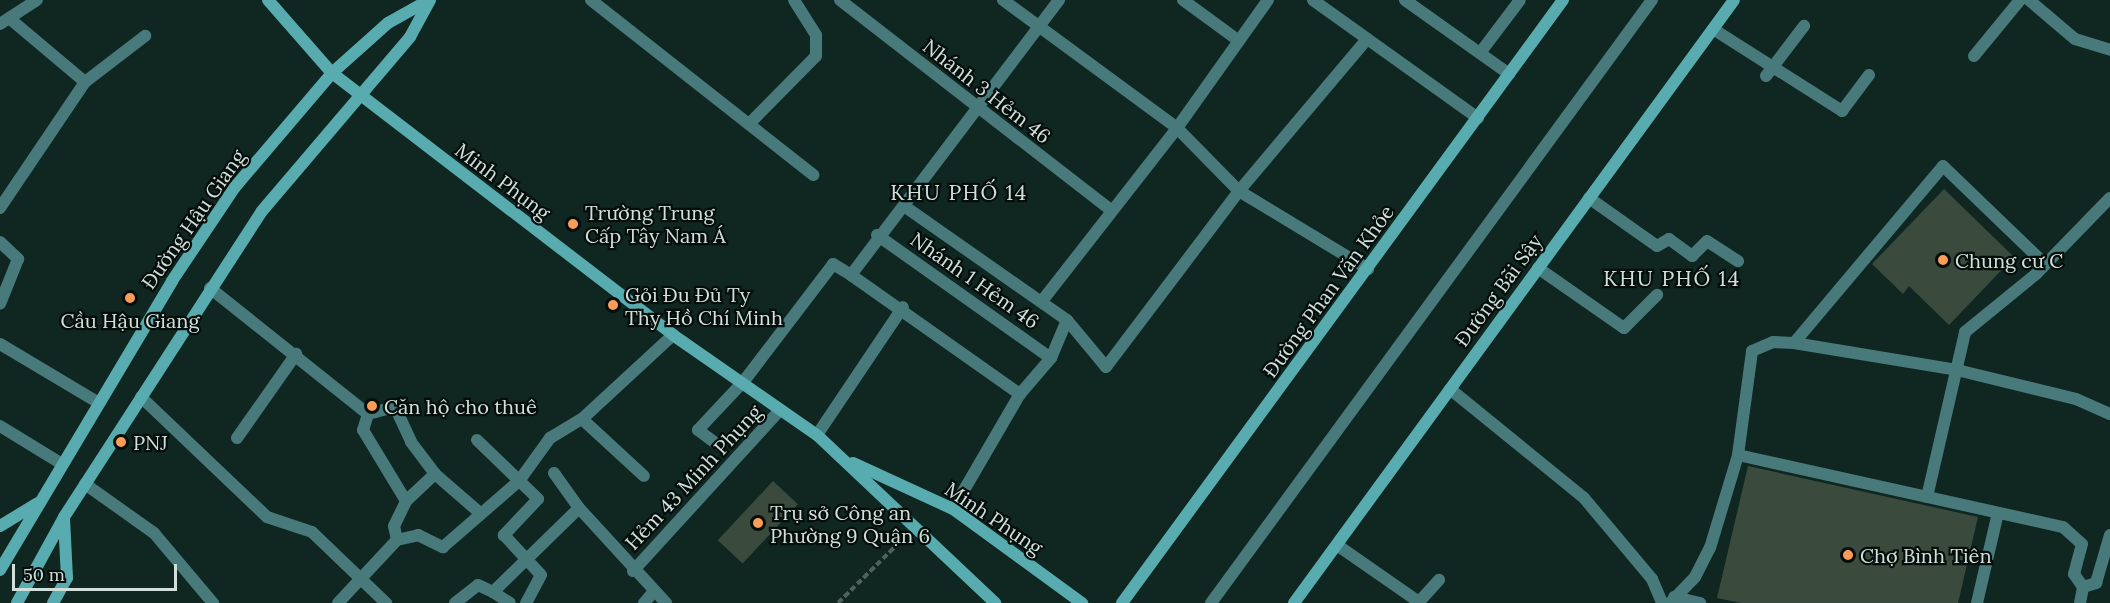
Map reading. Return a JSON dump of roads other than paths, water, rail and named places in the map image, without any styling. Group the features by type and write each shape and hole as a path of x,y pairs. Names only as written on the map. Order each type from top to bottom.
{"main road":[{"name":"Minh Phụng","path":"268,0 332,73 360,96 673,335 744,381 780,410 817,435 846,460 913,530 995,603"},
{"name":"Đường Hậu Giang","path":"0,570 99,403 235,187 332,73 388,23 429,0"},
{"name":"Đường Hậu Giang","path":"19,599 64,517 210,288 262,211 410,37 429,0"},
{"name":"Đường Phan Văn Khỏe","path":"1122,603 1563,0"},
{"name":"Đường Bãi Sậy","path":"1294,603 1734,0"},
{"name":"Minh Phụng","path":"846,460 953,509 1082,603"},
{"name":"Đường Hậu Giang","path":"0,526 39,502"},
{"path":"53,603 67,578 64,517"}],"street":[{"path":"36,0 4,21 85,82"},
{"path":"591,0 813,176"},
{"path":"749,124 816,56 816,35 794,0"},
{"name":"Nhánh 3 Hẻm 46","path":"840,0 1112,211"},
{"path":"1003,0 1177,128 1239,191 1368,269"},
{"path":"850,275 877,235 904,206 979,110 1041,28 1059,0"},
{"path":"1184,0 1239,41"},
{"path":"1042,301 1177,128 1268,0"},
{"path":"1313,0 1478,118"},
{"path":"1405,0 1509,74"},
{"path":"1480,53 1520,0"},
{"path":"1211,603 1652,0"},
{"path":"1974,56 2020,0"},
{"path":"2029,0 2074,39 2110,50"},
{"path":"1769,72 1804,26"},
{"path":"1713,29 1769,72 1842,111 1869,75"},
{"path":"0,208 85,82 145,36"},
{"path":"904,206 1067,320 1106,367 1239,191 1367,39"},
{"path":"1794,343 1943,166 2045,264"},
{"path":"1589,198 1657,246 1669,239 1692,256 1707,241 1738,261"},
{"path":"1927,497 1965,332 2045,264 2110,198"},
{"name":"Nhánh 1 Hẻm 46","path":"877,235 1051,358"},
{"path":"0,242 18,259 0,304"},
{"path":"714,442 698,430 744,381 833,264 903,307 1020,394"},
{"path":"1538,268 1624,328 1657,295"},
{"path":"210,288 296,354 368,414"},
{"path":"817,435 903,307"},
{"path":"953,509 1020,394 1051,358 1067,320"},
{"path":"338,603 397,540 418,535 443,547 519,482 550,438 582,419 673,335"},
{"path":"1669,601 1695,576 1710,548 1738,455 1752,351 1773,342 1794,343 1957,370 2076,399 2110,414"},
{"path":"0,344 99,403"},
{"path":"237,438 296,354"},
{"path":"1450,389 1584,498 1669,601 1700,603"},
{"path":"141,397 267,517 312,532 363,577 386,603"},
{"path":"368,414 395,407 411,442 435,474 480,513"},
{"name":"Hẻm 43 Minh Phụng","path":"633,571 780,410"},
{"path":"368,414 363,430 406,501"},
{"path":"582,419 644,476"},
{"path":"0,426 62,464"},
{"path":"477,440 538,499 504,535 541,575 526,603"},
{"path":"1738,455 1998,513 2074,533 2082,544 2074,574 2084,587"},
{"name":"Hẻm 43 Minh Phụng","path":"554,473 579,508 633,571 666,603"},
{"path":"397,540 394,525 406,501 435,474"},
{"path":"85,484 154,533 213,603"},
{"path":"493,592 579,508"},
{"path":"1977,603 1998,513"},
{"path":"2084,587 2096,583 2106,564 2110,536"},
{"path":"1336,545 1419,602 1439,580"},
{"path":"455,603 478,585 510,603"},
{"path":"2080,603 2084,587"},
{"path":"644,603 654,591"}],"place":[{"name":"Trường Trung Cấp Tây Nam Á","path":"573,224"},
{"name":"Chung cư C","path":"1943,260"},
{"name":"Cầu Hậu Giang","path":"130,298"},
{"name":"Gỏi Đu Đủ Ty Thy Hồ Chí Minh","path":"613,305"},
{"name":"Căn hộ cho thuê","path":"372,406"},
{"name":"PNJ","path":"121,442"},
{"name":"Trụ sở Công an Phường 9 Quận 6","path":"758,523"},
{"name":"Chợ Bình Tiên","path":"1848,555"}],"district":[{"name":"KHU PHỐ 14","path":"959,193"},
{"name":"KHU PHỐ 14","path":"1672,279"}]}
